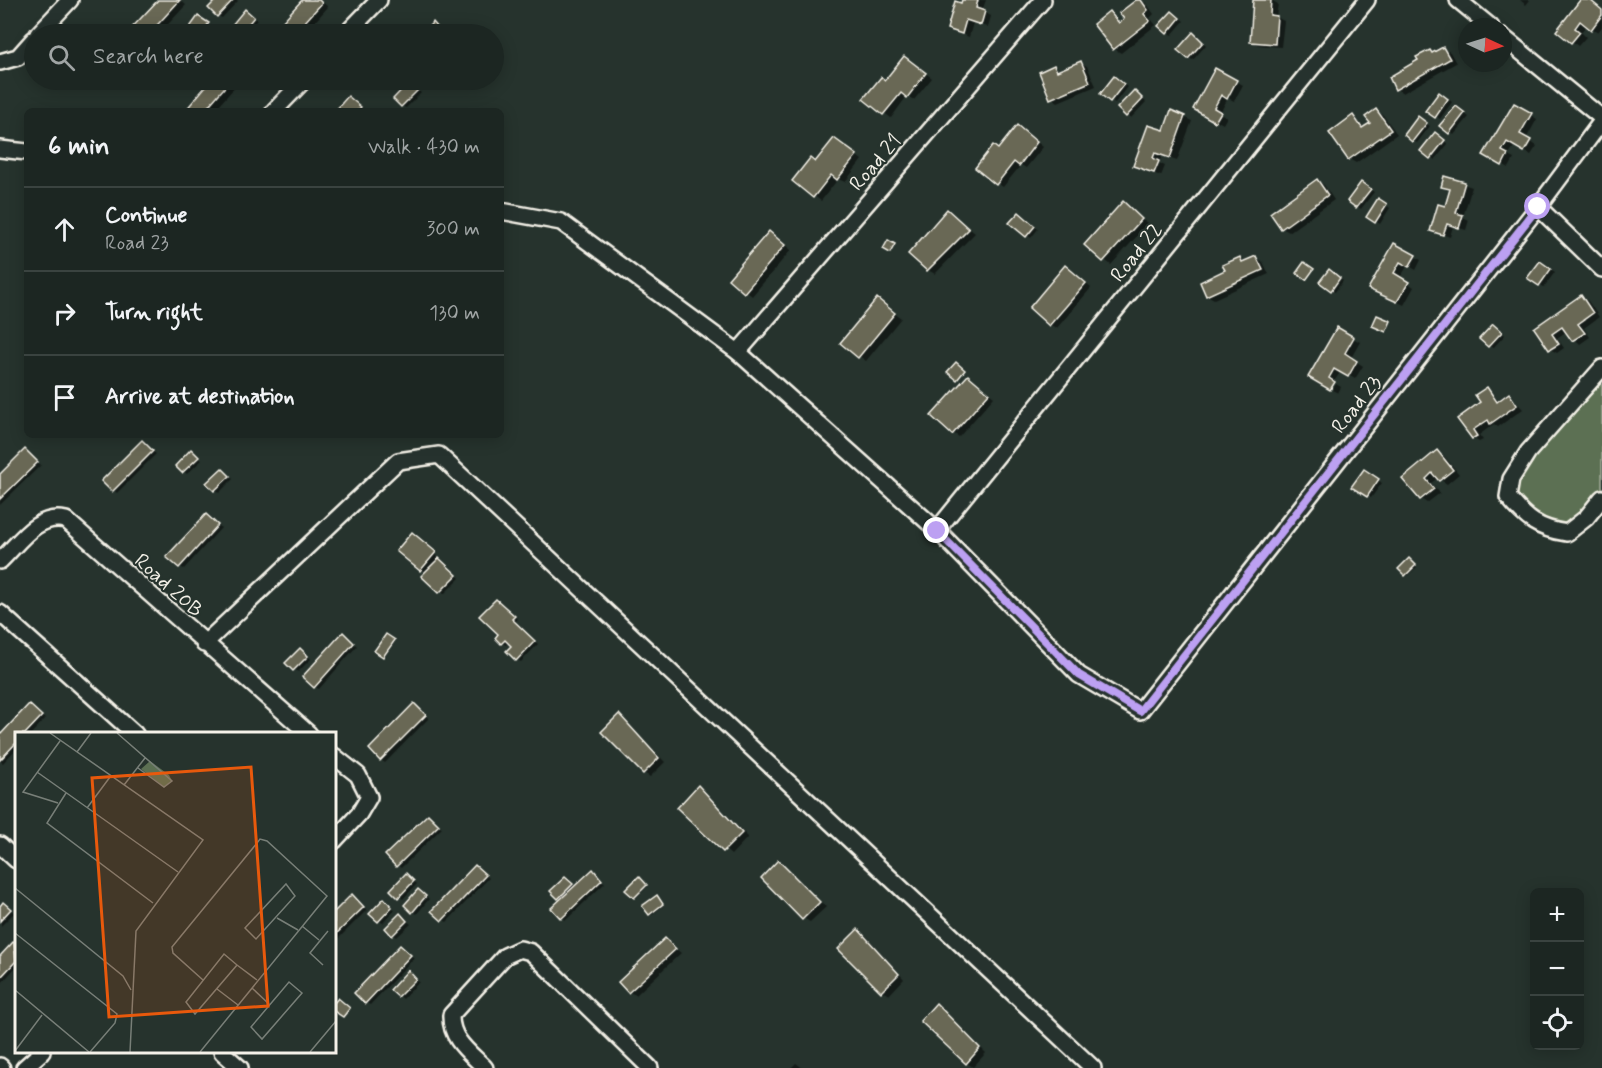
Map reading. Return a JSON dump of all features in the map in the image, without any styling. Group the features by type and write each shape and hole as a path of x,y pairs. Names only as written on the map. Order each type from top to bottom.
{"street":[{"path":"47,24 70,0"},
{"path":"355,24 378,0"},
{"name":"Road 21","path":"738,352 1043,0"},
{"name":"Road 22","path":"937,531 1368,0"},
{"path":"1458,0 1480,18"},
{"path":"1512,45 1602,120"},
{"path":"0,62 18,57 24,50"},
{"path":"277,108 294,90"},
{"name":"Road 23","path":"937,531 1079,675 1140,711 1538,207 1602,120"},
{"path":"0,149 24,152"},
{"path":"1538,207 1602,269"},
{"path":"504,212 561,222 738,352 937,531"},
{"path":"1602,368 1528,452 1511,479 1508,497 1521,513 1545,530 1567,533 1586,518 1602,498"},
{"path":"204,644 398,461 439,455 1093,1068"},
{"name":"Road 20B","path":"0,561 42,520 55,517 66,520 204,644 307,732"},
{"path":"0,613 133,732"},
{"path":"336,758 358,775 369,797 359,814 336,840"},
{"path":"0,845 15,859"},
{"path":"484,1068 457,1040 451,1027 452,1015 505,956 520,949 531,952 650,1068"},
{"path":"24,1068 41,1053"},
{"path":"223,1053 240,1068"}],"green space":[{"path":"1602,368 1602,498 1567,533 1521,513 1511,479"}],"building":[{"path":"158,0 180,0 158,24 135,24"},
{"path":"216,0 233,0 217,17 208,8"},
{"path":"302,0 319,0 322,3 303,24 280,24"},
{"path":"962,0 978,0 976,8 985,11 981,25 966,20 962,34 947,29 955,1 961,3"},
{"path":"1136,0 1141,0 1148,10 1144,14 1150,21 1113,50 1093,24 1109,11 1119,23 1124,19 1119,13"},
{"path":"1253,0 1271,0 1270,15 1277,16 1275,44 1250,42"},
{"path":"1580,0 1590,0 1602,10 1602,15 1591,30 1580,21 1575,28 1580,32 1571,43 1556,31"},
{"path":"245,9 254,17 248,24 233,24"},
{"path":"1172,11 1180,18 1167,34 1158,26"},
{"path":"198,16 209,23 208,24 192,24"},
{"path":"1193,32 1203,42 1188,59 1177,50"},
{"path":"1443,47 1450,59 1395,90 1389,77 1418,60 1416,57 1430,50 1432,53"},
{"path":"904,56 926,73 907,98 901,93 883,115 863,99 881,77 885,80"},
{"path":"1081,61 1090,82 1050,99 1039,72 1054,65 1057,71"},
{"path":"1215,68 1237,80 1227,99 1221,95 1214,108 1221,112 1215,122 1193,109"},
{"path":"1114,76 1124,84 1110,102 1100,94"},
{"path":"203,90 222,90 207,108 188,108"},
{"path":"401,90 418,90 401,107 393,99"},
{"path":"1134,90 1143,99 1126,117 1117,108"},
{"path":"1439,92 1448,99 1435,118 1425,111"},
{"path":"348,96 361,107 360,108 338,108"},
{"path":"1514,103 1532,113 1520,134 1531,140 1524,152 1507,142 1502,151 1508,154 1502,166 1483,155"},
{"path":"1456,106 1465,113 1449,134 1439,126"},
{"path":"1376,109 1391,130 1348,160 1329,133 1353,115 1362,128 1370,123 1365,117"},
{"path":"1171,110 1185,116 1170,158 1155,153 1153,158 1159,161 1154,173 1133,166 1148,125 1164,130"},
{"path":"1418,116 1427,123 1412,142 1404,135"},
{"path":"1017,125 1037,142 1019,166 1014,162 996,185 975,168 993,145 998,149"},
{"path":"1435,132 1445,140 1430,159 1420,151"},
{"path":"834,138 857,155 837,180 831,175 813,198 792,181 810,158 815,162"},
{"path":"1444,176 1465,182 1456,213 1463,215 1459,228 1447,224 1443,235 1430,231 1438,204 1445,206 1450,189 1441,187"},
{"path":"1317,179 1328,195 1281,229 1270,213"},
{"path":"1361,182 1371,189 1356,208 1347,201"},
{"path":"1378,198 1387,204 1375,223 1366,217"},
{"path":"1123,201 1142,219 1103,262 1084,245"},
{"path":"947,209 969,229 927,271 908,254"},
{"path":"1019,212 1035,226 1026,237 1009,223"},
{"path":"769,231 785,245 744,293 728,279"},
{"path":"888,240 895,244 890,253 883,249"},
{"path":"1394,243 1416,255 1409,267 1400,262 1394,273 1409,282 1397,302 1368,289"},
{"path":"1256,256 1263,270 1206,296 1200,282 1225,270 1222,265 1240,257 1242,262"},
{"path":"1540,261 1551,269 1539,286 1527,278"},
{"path":"1304,262 1314,269 1306,280 1296,273"},
{"path":"1065,265 1086,283 1049,326 1029,308"},
{"path":"1329,269 1340,278 1331,291 1319,282"},
{"path":"1581,295 1593,313 1578,324 1585,333 1572,341 1562,327 1552,334 1559,344 1549,350 1534,328"},
{"path":"877,298 895,313 858,358 840,343"},
{"path":"1377,315 1391,321 1386,332 1372,326"},
{"path":"1493,324 1502,332 1488,347 1479,339"},
{"path":"1337,327 1354,337 1345,353 1357,361 1348,377 1334,369 1329,378 1335,382 1330,390 1308,377"},
{"path":"956,362 965,370 957,380 947,372"},
{"path":"968,375 989,393 952,435 931,416"},
{"path":"1487,387 1497,402 1509,393 1517,405 1490,424 1488,420 1473,430 1477,436 1472,439 1457,419 1480,402 1475,395"},
{"path":"142,440 153,451 112,492 101,481"},
{"path":"25,449 38,462 0,499 0,474"},
{"path":"191,449 199,457 182,473 175,466"},
{"path":"1437,450 1453,470 1439,481 1432,473 1426,479 1434,489 1420,500 1402,479"},
{"path":"222,468 230,476 214,491 206,483"},
{"path":"1364,469 1379,479 1367,497 1351,487"},
{"path":"206,514 218,525 179,568 166,557"},
{"path":"412,532 436,552 420,571 396,551"},
{"path":"439,558 457,575 439,593 421,576"},
{"path":"1409,558 1416,565 1405,576 1398,569"},
{"path":"496,599 515,616 512,619 535,641 516,661 506,651 511,646 505,640 501,644 495,638 498,634 479,616"},
{"path":"343,632 354,643 314,688 302,677"},
{"path":"386,634 395,640 383,657 374,651"},
{"path":"300,648 308,656 293,671 285,663"},
{"path":"414,703 426,715 380,761 369,749"},
{"path":"29,704 42,716 27,732 15,732 15,744 0,760 0,735"},
{"path":"619,714 659,758 643,774 601,732"},
{"path":"698,785 742,833 723,852 677,808"},
{"path":"428,814 439,825 396,867 385,855"},
{"path":"778,860 820,902 802,920 761,878"},
{"path":"475,865 486,875 442,921 431,911"},
{"path":"593,869 602,880 561,919 551,908"},
{"path":"406,873 414,881 398,898 390,890"},
{"path":"639,876 647,885 634,898 625,890"},
{"path":"565,877 573,884 558,899 550,891"},
{"path":"418,889 426,896 412,913 404,905"},
{"path":"352,894 364,907 336,934 336,910"},
{"path":"657,895 663,904 649,915 642,906"},
{"path":"384,898 392,907 378,922 369,914"},
{"path":"3,902 11,909 0,921 0,906"},
{"path":"400,913 407,921 392,936 385,928"},
{"path":"858,929 899,974 881,992 838,949"},
{"path":"665,938 676,949 628,993 618,982"},
{"path":"14,941 15,962 0,978 0,956"},
{"path":"400,945 411,955 365,1004 354,993"},
{"path":"408,970 416,979 398,997 390,990"},
{"path":"338,998 350,1008 343,1017 336,1012"},
{"path":"936,1003 980,1048 966,1064 920,1021"}],"route":[{"path":"937,531 1079,675 1140,711 1538,207"}]}
